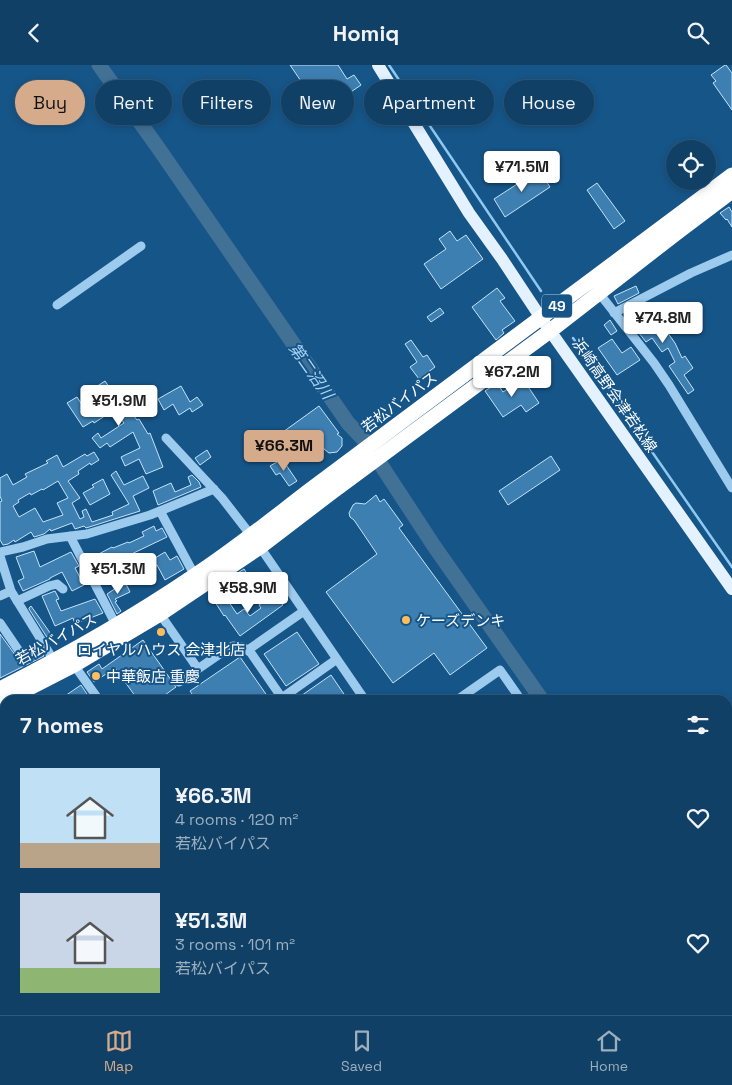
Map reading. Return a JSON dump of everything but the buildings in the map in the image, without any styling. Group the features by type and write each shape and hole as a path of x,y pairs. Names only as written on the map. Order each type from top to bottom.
{"highway":[{"name":"若松バイパス","path":"386,443 541,318 732,175"},
{"name":"若松バイパス","path":"13,695 63,665 160,614 386,443 550,331 732,191"},
{"name":"若松バイパス","path":"0,689 63,665 116,625 194,576 256,541"}],"main road":[{"name":"浜崎高野会津若松線","path":"378,65 469,213 732,589"}],"street":[{"path":"57,305 141,246"},
{"path":"614,313 691,273 732,255"},
{"path":"599,293 670,385 732,489"},
{"path":"166,438 214,489 256,541 362,695"},
{"path":"0,552 47,539 87,534 160,511 214,489"},
{"path":"160,511 194,576"},
{"path":"70,536 116,625"},
{"path":"0,556 11,591 41,640 94,695"},
{"path":"17,601 57,584 64,589"},
{"path":"0,596 11,591"},
{"path":"248,650 304,611"},
{"path":"160,614 198,669"},
{"path":"0,623 19,651"},
{"path":"179,682 233,646 243,647 248,650 277,695"},
{"path":"286,695 337,659"},
{"path":"464,695 500,670 518,695"}],"waterway":[{"name":"第二沼川","path":"99,65 348,423 366,442 434,546 538,695"},
{"path":"389,65 541,291"},
{"path":"573,338 732,567"}],"place":[{"name":"ケーズデンキ","path":"406,620"},
{"name":"ロイヤルハウス 会津北店","path":"161,632"},
{"name":"中華飯店 重慶","path":"96,676"}]}
